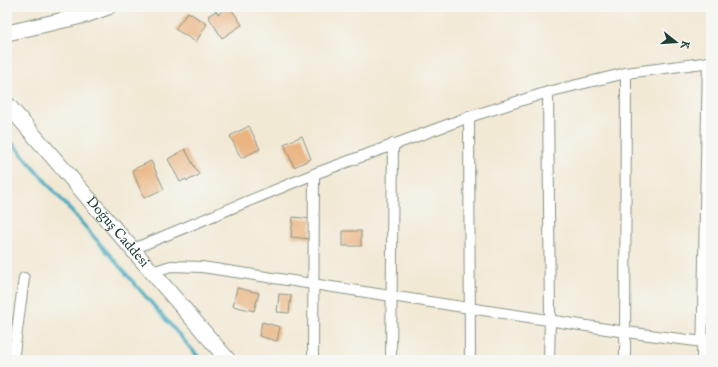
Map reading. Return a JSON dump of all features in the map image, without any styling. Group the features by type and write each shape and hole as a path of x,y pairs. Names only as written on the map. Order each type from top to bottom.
{"street":[{"path":"7,33 86,15 108,7"},
{"path":"132,249 314,174 393,144 548,92 626,73 710,62 707,342 702,360"},
{"path":"625,360 626,73"},
{"path":"548,92 549,360"},
{"name":"Doğuş Caddesi","path":"7,104 228,360"},
{"path":"469,118 470,360"},
{"path":"391,360 393,144"},
{"path":"313,360 315,284 314,174"},
{"path":"152,272 170,266 202,267 626,332 707,342"},
{"path":"13,360 24,278"}],"building":[{"path":"230,7 242,25 222,38 208,16 216,11 218,14"},
{"path":"248,7 257,7 252,11"},
{"path":"188,12 207,24 196,42 175,29"},
{"path":"249,126 260,149 241,158 230,136"},
{"path":"302,136 311,159 294,167 284,144"},
{"path":"185,149 199,175 187,181 186,179 180,182 168,159"},
{"path":"151,161 164,189 144,198 132,170"},
{"path":"293,217 312,219 310,239 291,237"},
{"path":"343,231 361,231 361,246 343,246"},
{"path":"237,288 259,293 254,311 233,306"},
{"path":"279,294 291,295 289,313 277,312"},
{"path":"7,318 15,319 13,338 7,337"},
{"path":"262,322 280,327 277,341 259,336"},
{"path":"7,349 10,350 8,360 7,360"}],"waterway":[{"path":"7,137 201,360"}]}
